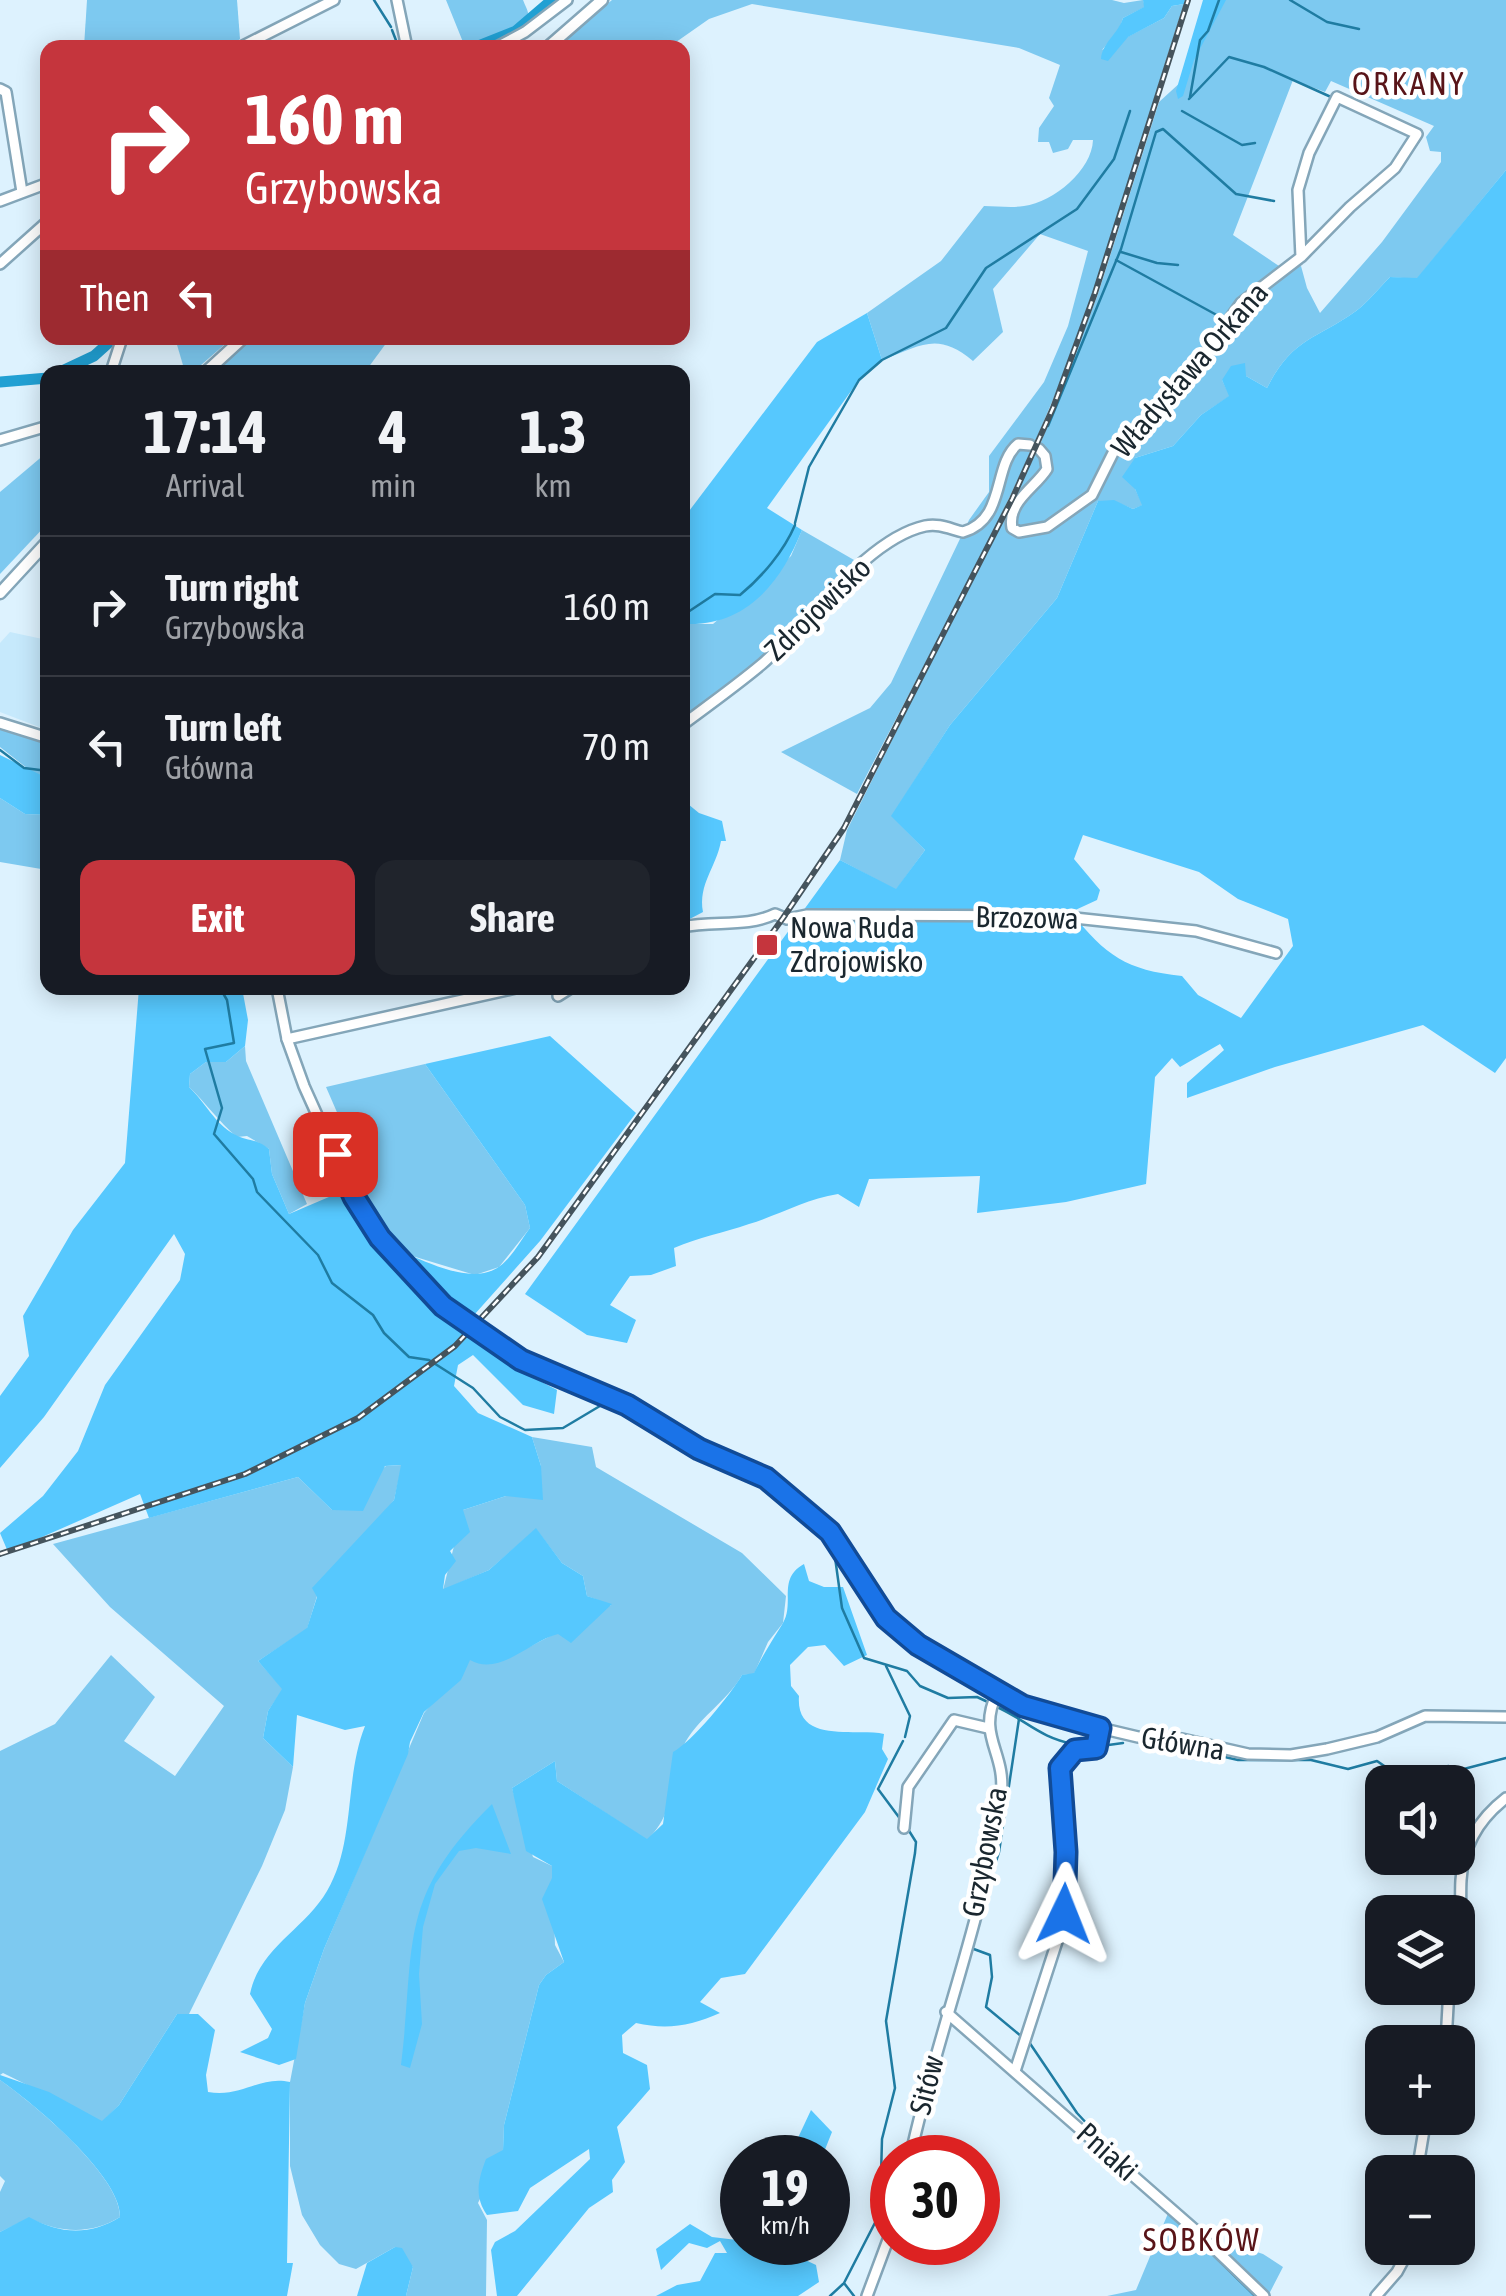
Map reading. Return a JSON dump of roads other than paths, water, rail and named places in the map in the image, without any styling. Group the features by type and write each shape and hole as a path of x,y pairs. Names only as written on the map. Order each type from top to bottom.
{"main road":[{"path":"555,40 602,0"},
{"path":"214,365 235,345"},
{"path":"0,593 40,550"}],"street":[{"path":"397,0 404,40"},
{"path":"510,40 567,0"},
{"path":"254,40 327,1"},
{"path":"0,89 6,92 22,192"},
{"name":"Władysława Orkana","path":"1092,495 1123,437 1182,388 1241,303 1302,256 1350,206 1396,168 1417,134 1337,97 1309,154 1298,190 1302,256"},
{"path":"0,201 40,186"},
{"path":"0,264 40,228"},
{"path":"0,440 40,428"},
{"name":"Zdrojowisko","path":"690,719 761,664 861,563 924,526 963,532 974,527 999,493 1008,455 1018,444 1034,447 1045,456 1047,468 1026,490 1011,518 1016,531 1040,530 1092,495"},
{"path":"0,723 40,736"},
{"name":"Brzozowa","path":"690,926 750,922 776,914 787,919 807,915 1066,917 1196,931 1276,953"},
{"path":"278,995 288,1039 485,995"},
{"name":"Główna","path":"288,1039 304,1086 366,1218 443,1306 502,1350 552,1376 612,1399 699,1449 766,1478 842,1545 886,1618 994,1701 1134,1737 1182,1739 1236,1752 1291,1754 1378,1736 1416,1718 1506,1716"},
{"name":"Grzybowska","path":"946,2012 992,1853 1002,1790 998,1755 988,1728 994,1701"},
{"path":"905,1825 908,1786 954,1720 988,1728"},
{"path":"1014,2071 1062,1926 1066,1852 1060,1768 1075,1750 1097,1745 1100,1728"},
{"path":"1460,1895 1461,1873 1472,1837 1487,1813 1506,1798"},
{"name":"Pniaki","path":"946,2012 1194,2229 1264,2296"},
{"name":"Sitów","path":"916,2135 946,2012"},
{"path":"867,2296 879,2265"},
{"path":"1376,2296 1402,2265"}],"waterway":[{"path":"374,0 391,27"},
{"path":"493,40 516,31 552,0"},
{"path":"1190,97 1200,40 1208,31 1219,0"},
{"path":"1290,0 1327,22 1359,29"},
{"path":"392,30 396,40"},
{"path":"1189,99 1229,57 1264,67 1331,97"},
{"path":"795,523 809,467 859,380 882,360 946,328 986,268 1077,209 1114,159 1130,111"},
{"path":"1182,111 1242,145 1255,143"},
{"path":"1048,426 1121,249 1156,132 1163,129 1236,194 1274,201"},
{"path":"1404,162 1420,139"},
{"path":"1121,252 1178,265"},
{"path":"1116,260 1224,319"},
{"path":"75,365 106,345"},
{"path":"0,382 40,379"},
{"path":"690,611 715,594 740,595 772,563 795,525"},
{"path":"0,750 24,768 40,770"},
{"path":"224,995 234,1043 205,1049 222,1108 214,1134 253,1179 257,1192 318,1255 332,1283 373,1315 384,1333 409,1357 429,1360 473,1388 500,1417 525,1430 563,1428 610,1400"},
{"path":"617,1396 638,1402 702,1443 771,1473 809,1508"},
{"path":"809,1521 834,1550 842,1608 864,1658 907,1671 920,1686 948,1698 977,1697 990,1703"},
{"path":"886,1666 910,1716 905,1737"},
{"path":"997,1707 1042,1733 1074,1744"},
{"path":"986,1892 999,1852 1019,1719"},
{"path":"901,1820 878,1789 903,1741"},
{"path":"1101,1746 1123,1743"},
{"path":"1152,1744 1238,1760 1311,1760 1348,1769 1377,1761 1412,1777 1429,1775 1448,1766 1460,1770 1506,1758"},
{"path":"854,2296 844,2283 880,2213 882,2139 895,2088 886,2021 915,1853 916,1842 906,1826"},
{"path":"971,1948 990,1955 992,1977 986,2007 1021,2036"},
{"path":"1029,2042 1077,2113 1115,2154"},
{"path":"1115,2166 1180,2223"},
{"path":"1186,2228 1255,2296"},
{"path":"830,2296 843,2284"}],"railway":[{"path":"0,1554 245,1474 358,1418 455,1346 538,1257 844,828 1012,499 1053,408 1095,293 1188,0"}],"place":[{"name":"Nowa Ruda Zdrojowisko","path":"767,945"}],"district":[{"name":"ORKANY","path":"1409,84"},
{"name":"SOBKÓW","path":"1202,2240"}]}
